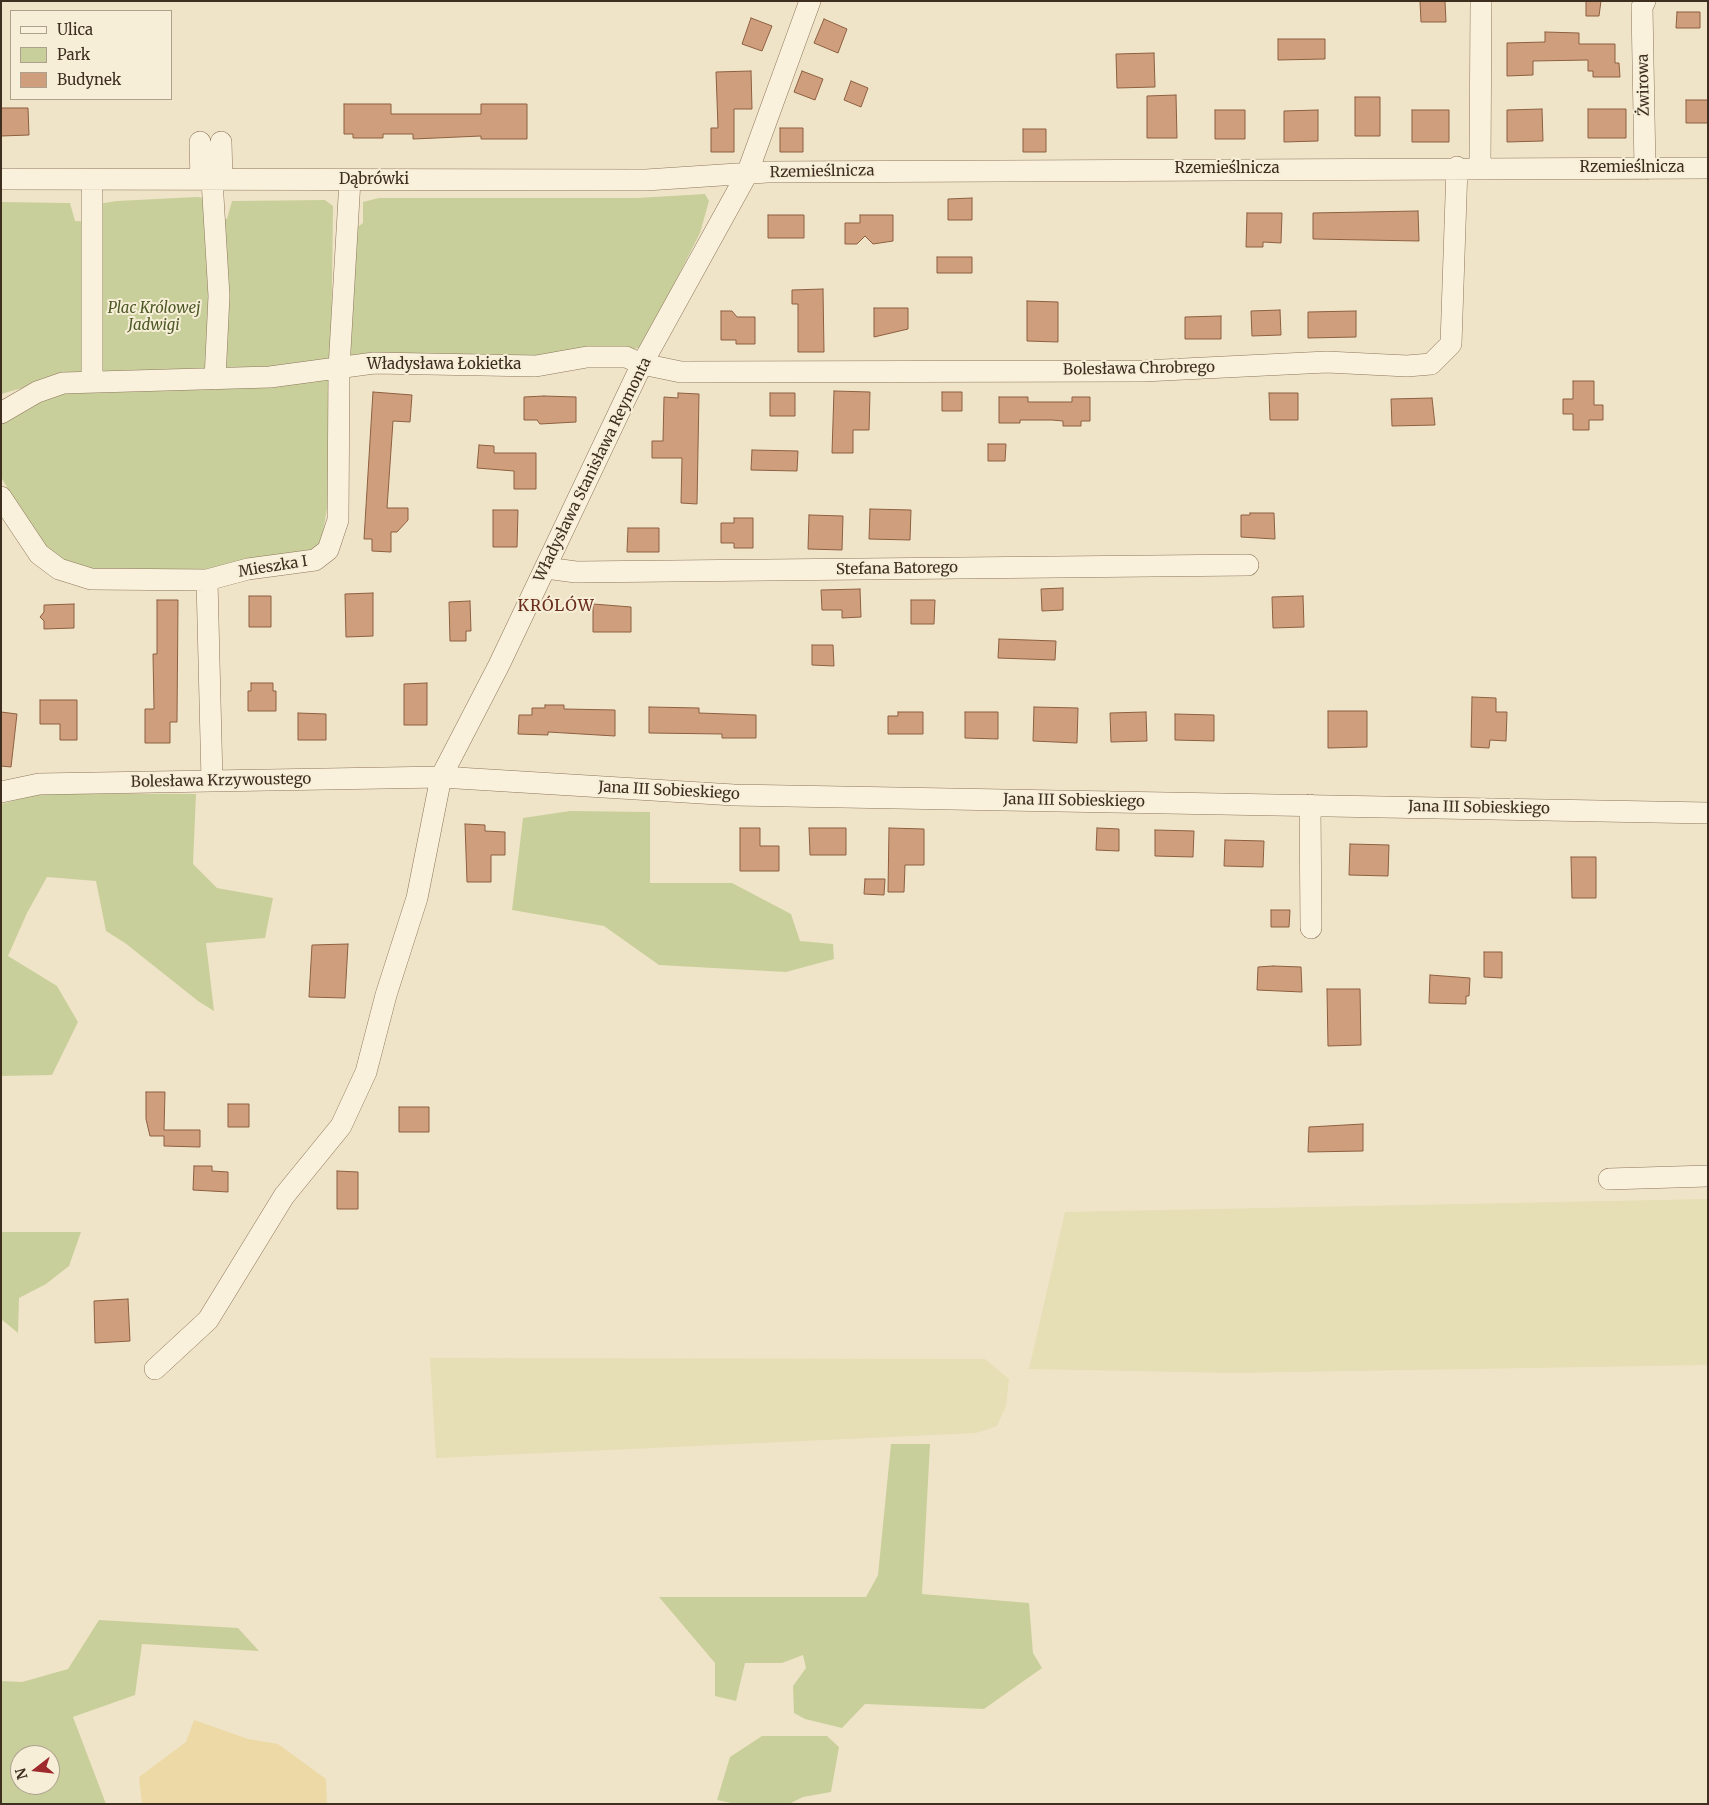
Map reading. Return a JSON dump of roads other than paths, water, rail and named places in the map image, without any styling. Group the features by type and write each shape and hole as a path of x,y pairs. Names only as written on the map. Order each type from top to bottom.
{"street":[{"name":"Władysława Stanisława Reymonta","path":"155,1369 208,1320 284,1196 341,1126 366,1072 386,995 416,898 441,777 546,568 642,364 747,174 810,1"},
{"path":"1480,167 1482,1"},
{"name":"Żwirowa","path":"1645,1 1642,7 1645,169"},
{"path":"200,142 211,180 219,296 215,379"},
{"path":"211,180 221,142"},
{"name":"Rzemieślnicza","path":"747,174 767,172 1456,167 1708,168"},
{"name":"Bolesława Chrobrego","path":"642,364 681,372 1143,371 1327,362 1407,366 1431,364 1451,344 1456,167"},
{"name":"Dąbrówki","path":"1,179 646,180 747,174"},
{"name":"Mieszka I","path":"1,497 39,554 59,569 91,579 207,580 248,569 316,560 328,550 338,520 340,368 350,180"},
{"path":"92,192 92,380"},
{"name":"Władysława Łokietka","path":"1,414 37,392 63,383 92,380 270,377 374,363 536,366 587,357 626,358 642,364"},
{"name":"Stefana Batorego","path":"546,568 576,572 1248,565"},
{"path":"207,580 212,781"},
{"name":"Bolesława Krzywoustego","path":"1,792 39,784 441,777"},
{"name":"Jana III Sobieskiego","path":"441,777 734,795 1310,804 1708,813"},
{"path":"1310,804 1311,928"},
{"path":"1608,1179 1708,1176"}],"district":[{"name":"KRÓLÓW","path":"556,606"}],"park label":[{"name":"Plac Królowej Jadwigi","path":"154,318"}]}
